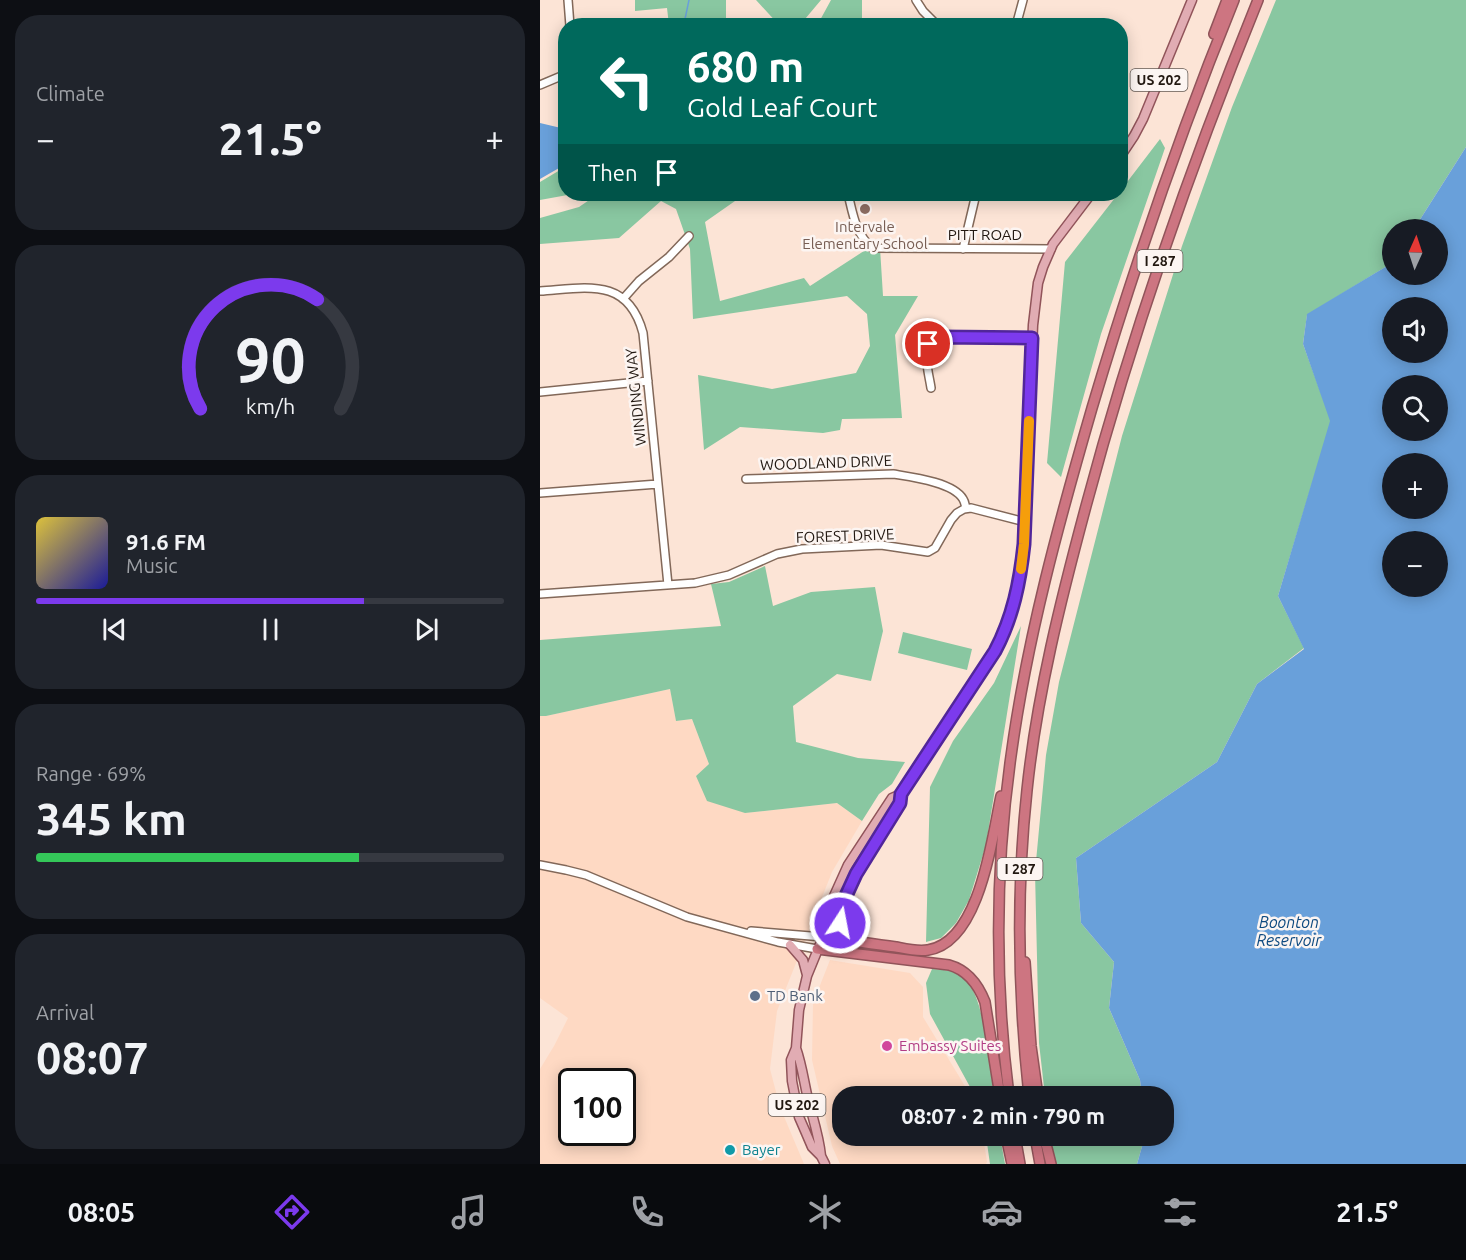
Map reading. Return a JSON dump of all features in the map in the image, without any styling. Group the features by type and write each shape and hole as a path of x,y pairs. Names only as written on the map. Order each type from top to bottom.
{"highway":[{"path":"1195,100 1209,49 1227,0"},
{"name":"I 287","path":"1008,1086 1000,986 999,900 1005,804 1027,664 1046,578 1120,315 1195,100 1234,0"},
{"name":"I 287","path":"1028,1086 1019,957 1019,901 1027,787 1036,722 1050,649 1080,528 1117,397 1158,268 1203,140 1258,0"},
{"path":"823,937 929,950 946,943 962,927 974,905 985,871 1015,729"},
{"path":"1019,901 1037,1086"},
{"path":"839,911 840,923 844,932 861,942"},
{"path":"817,949 949,965 965,973 979,989 985,1002 998,1086"},
{"path":"1008,1146 1012,1164"},
{"path":"1017,1146 1020,1164"},
{"path":"1037,1146 1040,1164"},
{"path":"1046,1146 1051,1164"}],"main road":[{"name":"US 202","path":"1128,143 1143,119 1192,0"},
{"name":"US 202","path":"823,1160 796,1048 799,1010 807,976 817,949 839,911 856,874 900,803 901,794 995,651 1013,609 1024,544 1032,338 1038,283 1050,249 1086,201"},
{"name":"US 202","path":"823,937 830,905 848,865 892,798 901,794"},
{"path":"790,945 803,960 807,976"}],"street":[{"path":"568,0 569,18"},
{"path":"916,0 930,18"},
{"path":"1018,18 1023,0"},
{"path":"540,85 558,78"},
{"name":"PITT ROAD","path":"850,201 855,226 864,241 872,248 1050,249"},
{"path":"963,249 974,201"},
{"path":"540,291 594,287 611,291 623,299 639,281 669,257 688,236"},
{"name":"WINDING WAY","path":"623,299 633,310 641,325 668,585"},
{"path":"931,388 927,352 928,344 934,338 1032,338"},
{"path":"540,392 648,381"},
{"name":"WOODLAND DRIVE","path":"746,479 893,474 950,488 963,498 966,508"},
{"path":"540,492 658,484"},
{"path":"966,508 1025,522"},
{"name":"FOREST DRIVE","path":"540,594 696,583 721,578 765,558 790,550 881,545 932,551 938,545 951,520 959,511 966,508"},
{"path":"540,865 586,875 687,917 790,945 817,949"},
{"path":"737,930 823,937"}],"shaded area":[{"path":"670,689 676,721 692,719 709,764 696,776 745,813 837,803 862,821 832,872 777,1011 770,1069 780,1107 804,1164 540,1164 540,1069 568,1018 540,998 540,716"},
{"path":"830,960 910,973 923,987 923,1017 965,1086 832,1086 832,1146 812,1060 813,1003"},
{"path":"832,1146 985,1146 987,1162 986,1164 840,1164"}],"green space":[{"path":"635,0 726,0 726,18 668,18 667,8 635,11"},
{"path":"756,0 821,0 806,18 773,18"},
{"path":"831,0 862,0 862,18 821,18"},
{"path":"1276,0 1466,0 1466,147 1420,219 1382,219 1382,269 1307,315 1303,344 1331,421 1278,596 1304,648 1257,684 1217,762 1076,858 1081,923 1114,962 1109,1008 1141,1086 1044,1086 1039,1043 1035,872 1046,755 1059,682 1122,436 1182,246 1232,107"},
{"path":"1160,139 1165,148 1101,334 1061,477 1047,463 1065,262 1113,201 1128,201 1128,181"},
{"path":"558,171 558,197 540,200 540,182"},
{"path":"588,201 661,201 619,238 540,244 540,218 579,207"},
{"path":"661,201 735,201 705,222 720,301 804,278 810,286 867,249 880,248 883,296 918,296 895,335 902,418 842,419 840,430 823,433 740,427 704,450 698,375 772,389 856,373 870,346 867,314 847,296 693,319 690,249 676,209"},
{"path":"765,566 773,606 811,592 875,587 883,631 871,681 837,674 793,706 796,742 858,758 905,762 892,784 879,794 862,821 837,803 745,813 707,801 696,776 709,764 692,719 676,721 670,689 540,716 540,640 721,626 711,584 729,582"},
{"path":"1021,626 986,845 969,900 956,923 941,938 926,942 930,787 953,741 994,683"},
{"path":"903,632 972,649 967,670 898,653"},
{"path":"932,969 950,971 959,974 972,989 978,1002 986,1035 993,1086 970,1086 930,1014 926,983"},
{"path":"987,1146 1002,1146 1005,1164 990,1164"},
{"path":"1052,1146 1142,1146 1137,1164 1056,1164"}],"water":[{"path":"540,123 558,127 558,169 540,179"},
{"name":"Boonton Reservoir","path":"1466,147 1466,1164 1137,1164 1142,1146 1174,1146 1174,1086 1141,1086 1109,1008 1114,962 1081,923 1076,858 1217,762 1257,684 1304,649 1278,596 1330,421 1303,344 1307,314 1382,269 1382,285 1448,285 1448,219 1420,219"}],"waterway":[{"path":"685,18 689,0"}],"slow traffic":[{"path":"1021,569 1029,421"}],"place":[{"name":"Intervale Elementary School","path":"865,209"},
{"name":"TD Bank","path":"755,996"},
{"name":"Embassy Suites","path":"887,1046"},
{"name":"Bayer","path":"730,1150"}],"route":[{"path":"840,923 839,911 845,896 900,803 901,794 1003,636 1013,609 1021,569 1024,544 1032,338 938,337 930,340 928,344"}]}
